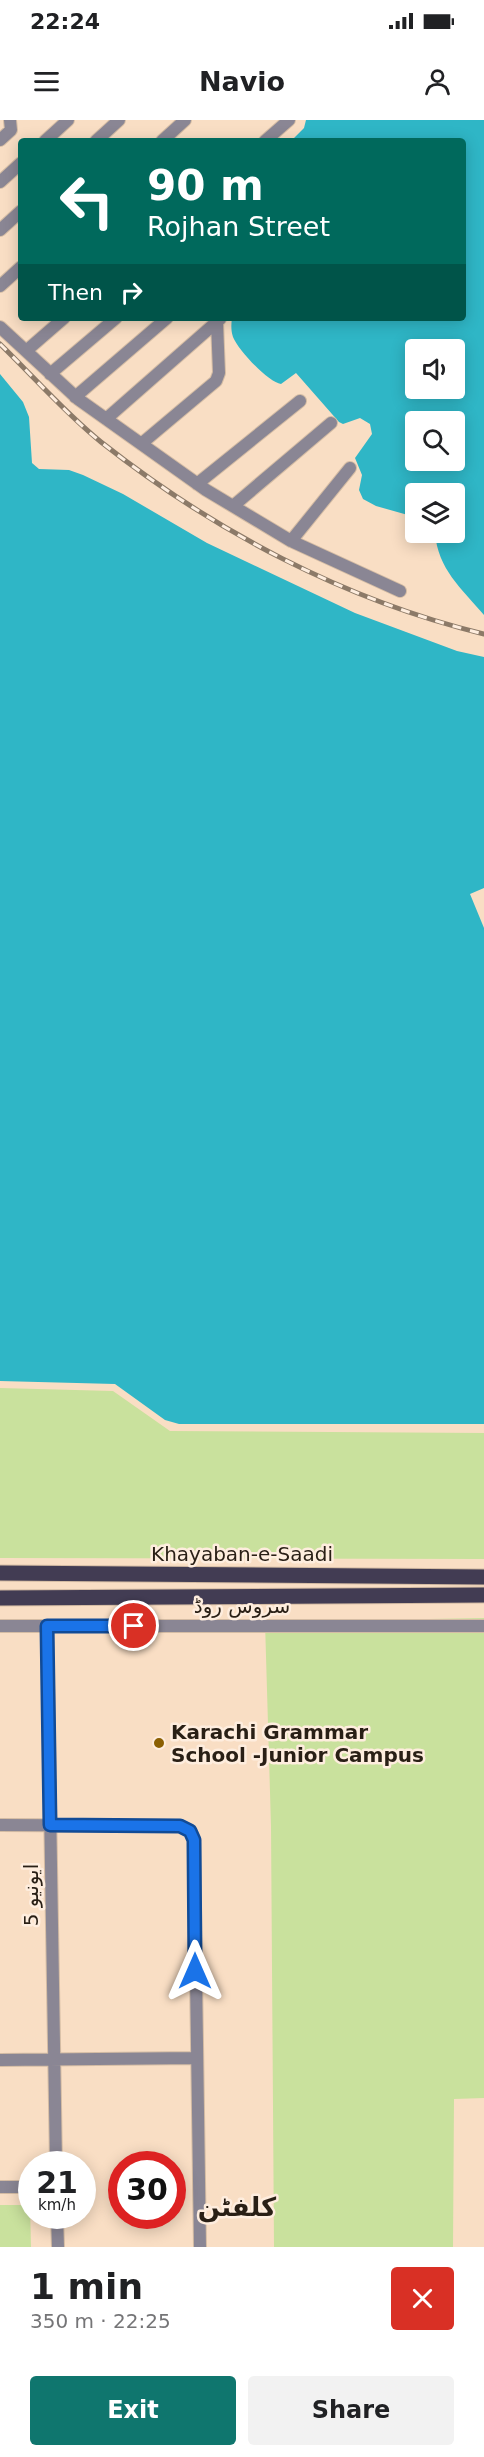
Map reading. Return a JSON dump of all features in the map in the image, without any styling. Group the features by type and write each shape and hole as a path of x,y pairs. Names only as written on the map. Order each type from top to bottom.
{"main road":[{"name":"Khayaban-e-Saadi","path":"0,1573 484,1577"},
{"path":"0,1598 484,1595"}],"street":[{"path":"0,140 10,130 10,120"},
{"path":"48,138 68,120"},
{"path":"99,138 119,120"},
{"path":"165,138 185,120"},
{"path":"268,138 289,120"},
{"path":"0,182 18,166"},
{"path":"0,230 18,214"},
{"path":"0,286 18,270"},
{"path":"26,351 61,321"},
{"path":"50,374 112,321"},
{"path":"75,397 164,321"},
{"path":"106,419 218,321"},
{"path":"141,444 216,381 219,374 219,321"},
{"path":"0,327 75,397 197,484 291,541 400,591"},
{"path":"197,484 300,400"},
{"path":"233,506 331,423"},
{"path":"291,541 350,468"},
{"name":"سروس روڈ","path":"0,1626 484,1626"},
{"name":"ایونیو 5","path":"47,1626 56,2151"},
{"path":"0,1825 180,1826 190,1831 194,1840 195,2058 200,2247"},
{"path":"0,2060 195,2058"},
{"path":"0,2187 18,2187"},
{"path":"57,2229 58,2247"}],"green space":[{"path":"0,1388 113,1391 170,1431 484,1433 484,1559 0,1558"},
{"path":"484,1618 484,2098 454,2099 453,2247 274,2247 271,1826 265,1622"},
{"path":"0,2205 18,2205 18,2229 31,2229 31,2247 0,2247"}],"water":[{"path":"306,120 484,120 484,615 459,587 446,568 437,543 465,543 465,483 405,483 405,514 376,506 363,499 359,490 362,475 355,458 372,434 370,424 360,418 343,424 339,422 296,373 281,384 269,378 241,350 233,337 231,328 232,321 466,321 466,138 294,138 304,128"},
{"path":"0,374 23,402 29,417 32,463 39,469 69,470 83,475 123,494 207,543 355,613 457,651 484,657 484,888 470,894 484,928 484,1424 179,1424 165,1420 115,1384 0,1381"}],"railway":[{"path":"0,344 62,407 101,442 189,505 235,533 331,582 432,620 484,634"}],"place":[{"name":"Karachi Grammar School -Junior Campus","path":"159,1743"}],"district":[{"name":"کلفٹن","path":"237,2207"}],"route":[{"path":"134,1626 47,1626 50,1825 180,1826 190,1831 194,1840 195,1971"}]}
